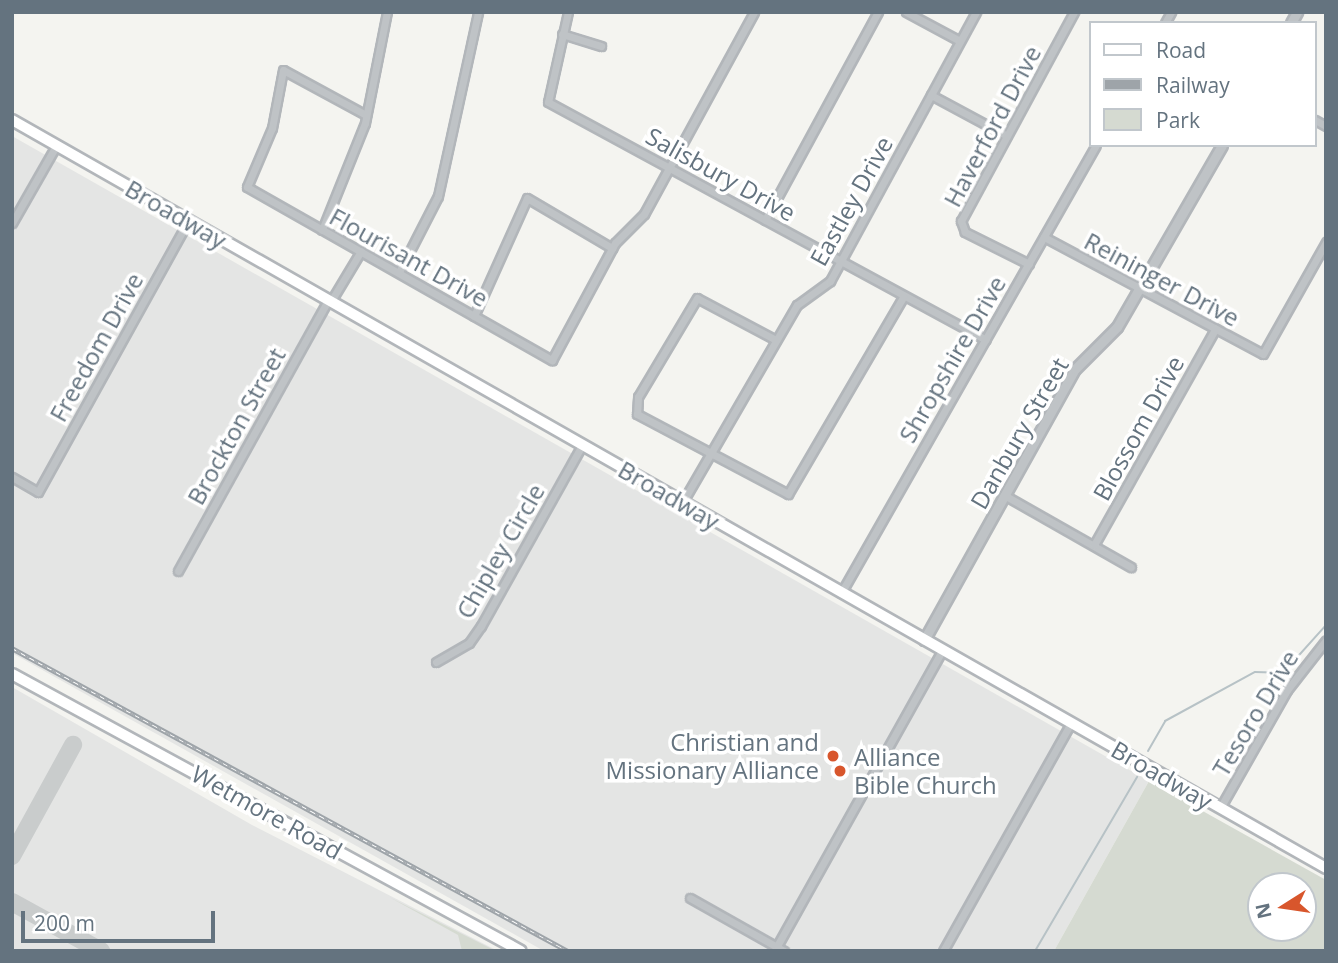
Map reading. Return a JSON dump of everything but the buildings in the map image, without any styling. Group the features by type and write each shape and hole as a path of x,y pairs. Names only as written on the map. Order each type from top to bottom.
{"main road":[{"name":"Broadway","path":"12,120 1326,868"},
{"name":"Wetmore Road","path":"12,674 521,951"}],"street":[{"path":"399,272 438,196 478,12"},
{"path":"568,12 562,34 601,46"},
{"path":"474,316 527,198 612,248 644,214 754,12"},
{"path":"765,220 878,12"},
{"path":"906,12 960,41"},
{"name":"Eastley Drive","path":"682,503 797,305 822,290 840,264 976,12"},
{"name":"Haverford Drive","path":"1029,264 965,232 961,221 1074,12"},
{"path":"322,230 350,172 366,115 386,13"},
{"name":"Salisbury Drive","path":"562,34 548,102 840,264 986,340"},
{"name":"Flourisant Drive","path":"366,115 283,70 272,128 247,187 552,360 612,248"},
{"path":"931,95 1007,136"},
{"path":"12,223 56,146"},
{"name":"Shropshire Drive","path":"841,593 1095,147"},
{"name":"Danbury Street","path":"924,640 1075,369 1112,333 1221,147"},
{"name":"Freedom Drive","path":"12,477 38,492 188,221"},
{"name":"Reininger Drive","path":"1044,237 1263,354 1326,242"},
{"name":"Brockton Street","path":"178,571 330,300 361,251"},
{"path":"776,340 704,299 690,306 635,409 776,493 792,491 903,297"},
{"name":"Blossom Drive","path":"1094,545 1215,329"},
{"name":"Chipley Circle","path":"436,662 468,643 481,626 582,445"},
{"path":"1004,495 1131,566"},
{"name":"Tesoro Drive","path":"1220,808 1287,690 1326,640"},
{"path":"690,898 780,949 942,651"},
{"path":"943,951 1071,723"}],"shaded area":[{"path":"12,136 1149,781 1054,951 544,951 12,653"},
{"path":"12,687 252,825 498,951 12,951"}],"green space":[{"path":"1149,781 1312,872 1247,872 1247,942 1317,942 1317,875 1326,880 1326,951 1054,951"},
{"path":"389,897 492,951 462,951 458,935"}],"waterway":[{"path":"1148,751 1165,721 1255,672 1283,673 1326,625"},
{"path":"1035,951 1137,777"}],"taxiway":[{"path":"12,856 73,745"},
{"path":"12,902 101,951"}],"railway":[{"path":"12,648 568,951"}],"place":[{"name":"Christian and Missionary Alliance","path":"833,756"},
{"name":"Alliance Bible Church","path":"840,771"}]}
